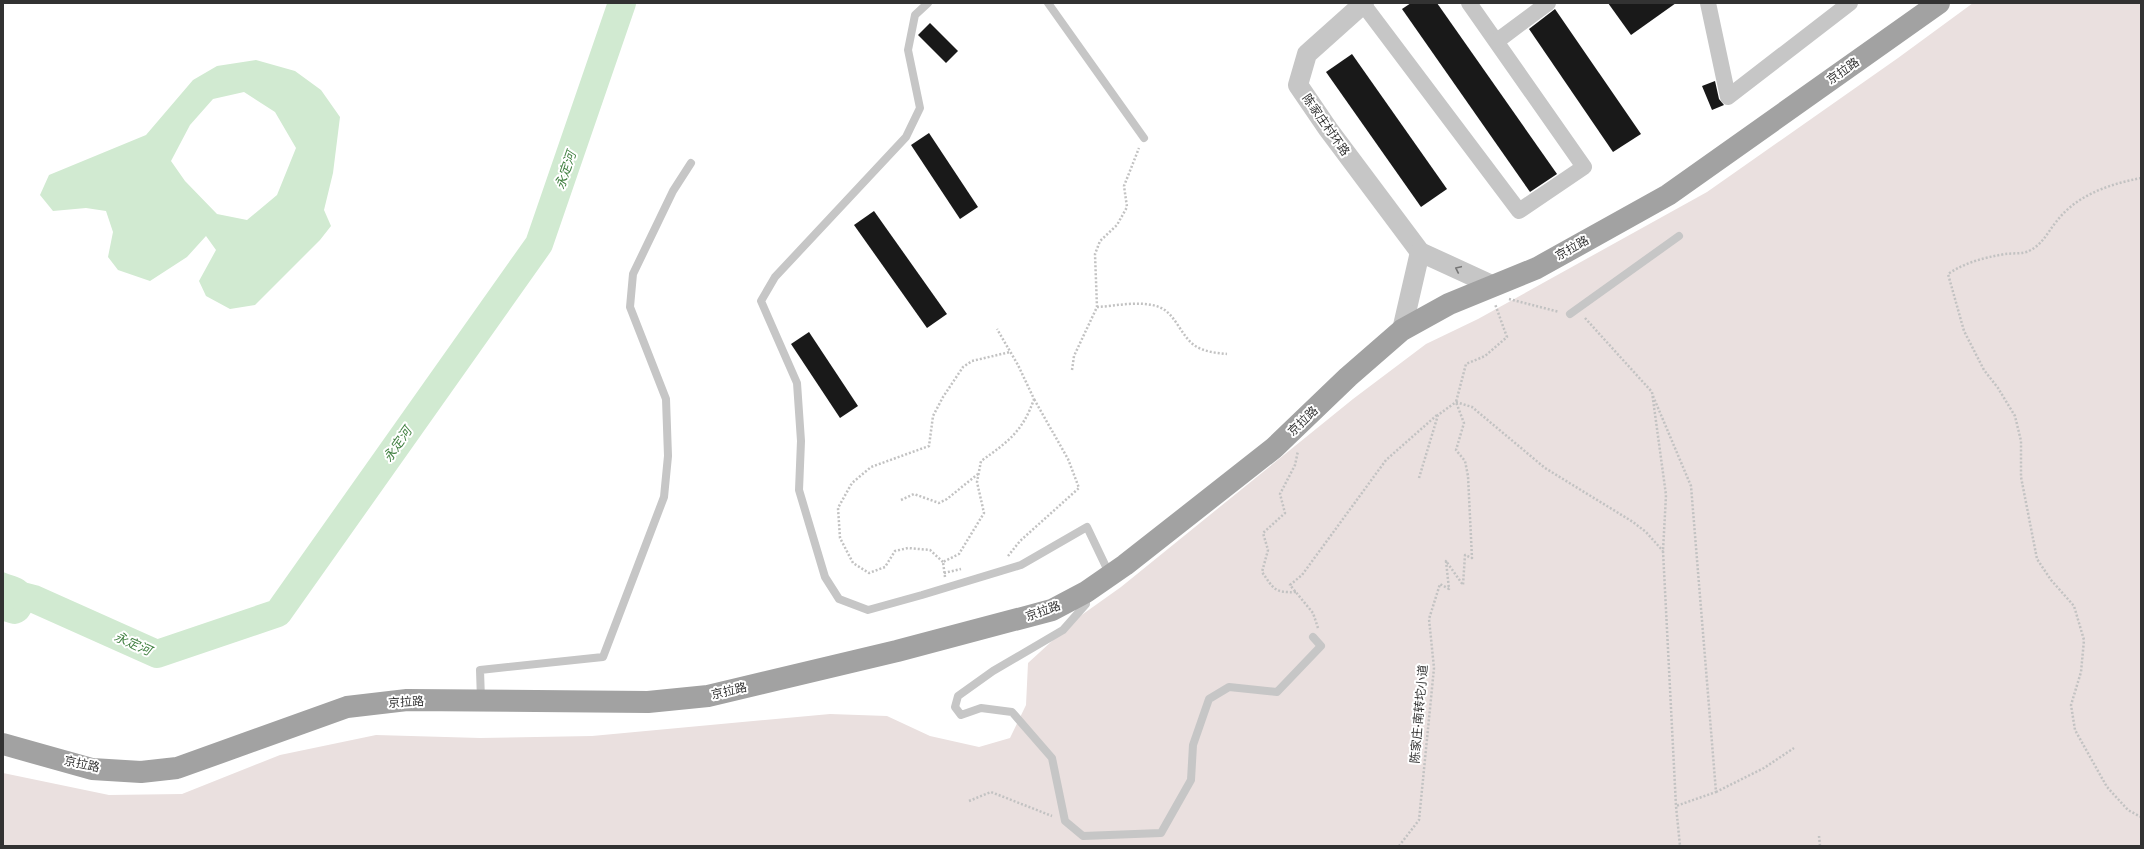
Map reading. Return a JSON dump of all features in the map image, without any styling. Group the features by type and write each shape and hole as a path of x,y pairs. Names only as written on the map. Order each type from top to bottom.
{"highway":[{"name":"京拉路","path":"3,744 92,769 141,772 178,768 347,707 407,700 648,702 708,696 897,651 1052,610 1086,592 1110,575 1274,448 1348,377 1402,330 1449,304 1494,292 1668,195 1939,3"}],"street":[{"path":"1363,4 1519,212 1584,167 1469,3"},
{"path":"1496,41 1548,3"},
{"path":"1708,3 1728,97 1850,3"},
{"name":"陈家庄村环路","path":"1363,4 1307,54 1298,85 1328,129 1420,252"},
{"path":"1402,330 1420,252 1494,292"}],"lane":[{"path":"928,3 915,15 908,50 920,108 906,137 775,278 762,301 796,383 801,441 799,490 825,577 839,599 868,610 1021,565 1087,527 1110,575"},
{"path":"1048,3 1144,138"},
{"path":"481,701 480,670 603,657 664,497 668,456 666,399 630,307 633,274 673,191 691,163"},
{"path":"1570,314 1680,236"},
{"path":"1086,592 1086,604 1063,630 993,671 958,696 954,707 961,715 981,708 1012,712 1052,758 1065,821 1084,836 1161,833 1191,780 1193,745 1209,699 1229,687 1277,692 1321,646 1313,637"}],"path":[{"path":"1072,370 1074,356 1097,307 1095,254 1100,241 1118,225 1127,207 1124,186 1144,138"},
{"path":"2141,178 2116,183 2089,194 2069,207 2055,222 2048,235 2038,246 2028,252 2006,254 1963,264 1948,274 1964,331 1984,370 1998,388 2015,416 2021,441 2022,485 2037,559 2051,580 2074,606 2084,640 2081,672 2071,705 2076,730 2107,787 2128,810 2141,817"},
{"path":"1313,637 1318,628 1313,613 1290,586 1302,575 1386,460 1438,415 1456,402 1466,364 1485,356 1507,337 1495,302 1494,292 1584,318 1652,392 1691,486 1716,792"},
{"path":"1097,307 1144,304 1159,307 1166,311 1196,346 1227,354"},
{"path":"997,329 1068,459 1079,488 1020,541 1007,558"},
{"path":"947,588 942,562 930,550 908,548 895,552 884,567 868,573 853,563 840,538 838,508 852,483 871,467 929,446 933,416 943,397 963,367 972,361 1010,352"},
{"path":"1652,392 1666,495 1663,551 1676,806 1680,846"},
{"path":"942,562 959,554 984,513 977,482 981,461 1009,442 1029,414 1034,399"},
{"path":"1456,402 1472,407 1545,468 1633,522 1646,532 1663,551"},
{"name":"陈家庄·南转坨小道","path":"1399,846 1419,820 1434,668 1429,619 1440,584 1449,589 1446,561 1463,585 1465,555 1472,558 1468,476 1465,461 1456,450 1464,423 1456,402"},
{"path":"1419,478 1438,415"},
{"path":"1296,592 1282,593 1274,590 1262,572 1268,550 1263,533 1285,514 1280,494 1295,465 1300,444"},
{"path":"901,500 914,494 938,503 947,499 978,474"},
{"path":"944,573 965,568"},
{"path":"1676,806 1716,792 1764,768 1794,748"},
{"path":"969,801 991,792 1026,804 1065,821"},
{"path":"1819,836 1820,846"}],"shaded area":[{"path":"1973,3 2141,3 2141,846 3,846 3,773 109,795 182,794 280,755 376,735 480,738 592,736 830,714 887,716 930,736 979,747 1010,738 1026,705 1028,663 1076,619 1121,587 1353,399 1426,344 1478,319 1707,192 1898,58"},
{"path":"256,60 295,71 321,90 340,117 333,173 324,210 331,226 320,240 255,305 230,309 206,296 199,281 216,250 206,236 187,257 150,281 118,270 108,257 113,232 106,211 86,208 53,211 40,195 49,175 146,135 193,80 217,66","holes":["244,92 275,112 296,148 277,195 247,220 217,214 185,181 171,161 190,125 213,99"]},
{"path":"3,572 24,580 33,593 34,600 31,613 22,622 15,624 3,621"}],"building":[{"path":"1411,3 1437,3 1557,174 1530,192 1402,9"},
{"path":"1608,3 1676,3 1631,35"},
{"path":"1555,9 1641,134 1613,152 1529,29"},
{"path":"930,23 958,51 946,63 918,35"},
{"path":"1352,54 1447,189 1421,207 1326,72"},
{"path":"1715,81 1719,99 1724,105 1712,110 1702,86"},
{"path":"929,133 978,207 960,219 911,145"},
{"path":"874,211 947,314 927,328 854,225"},
{"path":"809,332 858,406 840,418 791,344"}],"waterway":[{"name":"永定河","path":"3,591 34,599 157,654 278,613 539,244 622,3"}]}
